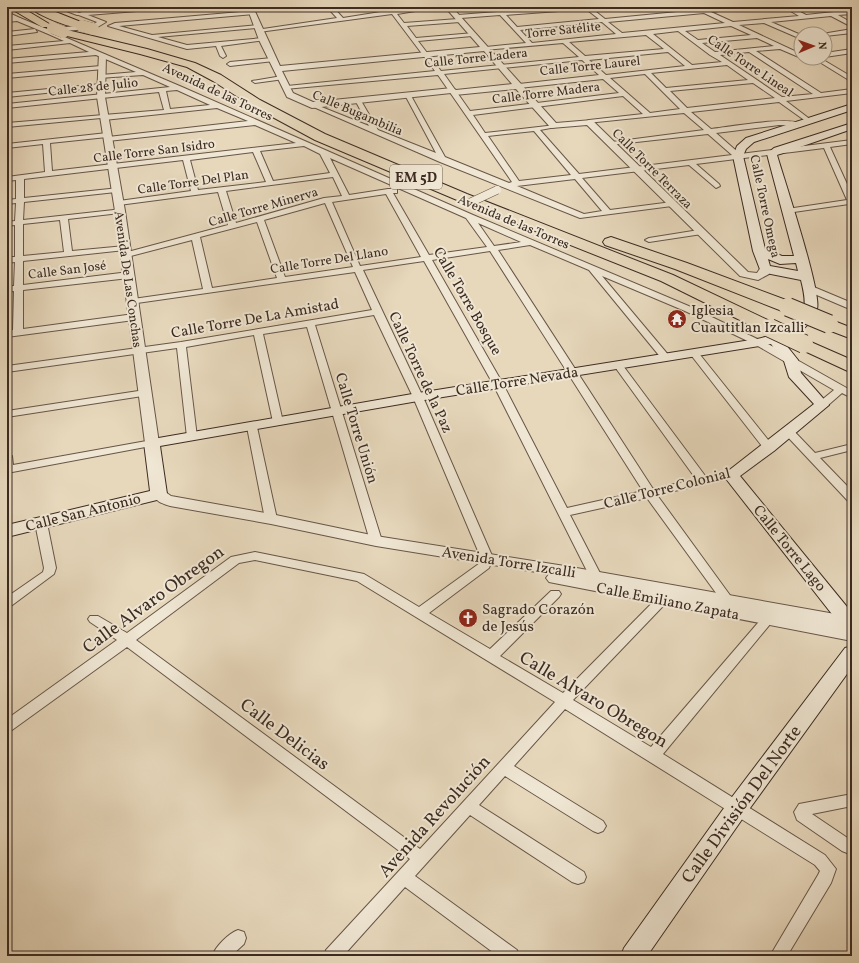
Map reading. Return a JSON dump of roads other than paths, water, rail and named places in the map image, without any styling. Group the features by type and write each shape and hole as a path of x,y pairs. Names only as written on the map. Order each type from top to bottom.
{"highway":[{"name":"EM 5D","path":"13,7 58,33 143,51 192,65 217,78 256,103 320,137 462,197 667,278 772,333 804,344 852,367"},
{"name":"EM 5D","path":"35,7 53,16 92,26 198,61 265,100 327,131 475,191 788,306 852,334"}],"main road":[{"name":"Calle Torre Omega","path":"765,269 759,251 738,156 741,148 750,140 852,107"},
{"name":"Calle Torre Omega","path":"772,333 791,332 802,324 811,308 808,283 786,211 772,160 772,154 778,150 852,126"},
{"path":"759,251 780,260 801,259"},
{"path":"765,269 790,273 808,283"},
{"name":"Calle Torre Nevada","path":"152,444 418,397 757,343 772,333"},
{"path":"772,333 791,360 794,374 822,405"},
{"name":"Calle Torre Colonial","path":"731,475 769,448 788,431 822,405"},
{"name":"Avenida De Las Conchas","path":"152,444 163,497"},
{"name":"Calle Torre Lago","path":"731,475 851,627"},
{"name":"Calle San Antonio","path":"7,531 163,497"},
{"name":"Calle División Del Norte","path":"633,956 737,808 852,653"}],"street":[{"path":"7,48 58,33 92,26 101,21 59,7"},
{"path":"78,14 101,10 160,7"},
{"path":"263,40 187,47 111,26 274,7"},
{"path":"330,7 342,19"},
{"path":"148,36 258,28 437,7"},
{"path":"448,7 503,66 554,126"},
{"path":"403,26 550,8 587,7 622,36"},
{"path":"695,7 793,52"},
{"path":"516,29 746,7"},
{"path":"787,7 805,17"},
{"name":"Calle Bugambilia","path":"251,10 272,60 292,97 578,214 588,216 608,213"},
{"path":"393,12 454,91 517,184"},
{"name":"Torre Satélite","path":"277,69 565,42 852,12"},
{"name":"Avenida de las Torres","path":"7,14 58,33 100,54 180,88 253,123 411,190 529,243 591,267 757,343 791,360 852,395"},
{"path":"502,14 530,45"},
{"path":"832,14 852,25"},
{"path":"7,20 18,19"},
{"path":"765,22 793,34"},
{"name":"Calle Torre Lineal","path":"680,30 712,54 782,99 809,120"},
{"path":"833,33 852,30"},
{"path":"7,34 35,31"},
{"path":"648,33 690,67"},
{"path":"414,40 472,34"},
{"path":"696,42 758,36"},
{"path":"565,42 648,115"},
{"path":"218,45 223,56"},
{"path":"712,54 781,47"},
{"name":"Calle Torre Ladera","path":"287,88 668,50"},
{"path":"750,50 820,95"},
{"path":"833,54 852,51"},
{"path":"7,61 100,54"},
{"name":"Avenida De Las Conchas","path":"100,54 101,97 120,207 152,444"},
{"path":"230,64 272,60"},
{"name":"Calle Torre Laurel","path":"312,105 408,94 519,86 728,63"},
{"path":"829,66 852,80"},
{"path":"646,72 686,111 738,156"},
{"path":"7,76 101,77 146,73"},
{"path":"7,95 101,77"},
{"path":"255,81 282,78"},
{"path":"665,90 755,81"},
{"name":"Calle 28 de Julio","path":"7,106 180,88"},
{"path":"162,90 168,112"},
{"path":"484,135 852,91"},
{"path":"408,94 443,160"},
{"name":"Calle Torre Madera","path":"469,113 625,94"},
{"path":"358,100 376,132"},
{"path":"7,125 168,112 218,106"},
{"name":"Calle Torre Terraza","path":"589,122 699,232 744,274 758,277 764,274 765,269"},
{"path":"7,146 253,123"},
{"path":"612,144 779,123 798,124"},
{"path":"534,128 608,213 672,204"},
{"path":"46,142 49,175"},
{"path":"459,208 508,185 778,150 852,142"},
{"name":"Calle Torre San Isidro","path":"7,179 304,144"},
{"path":"786,211 852,201 826,145"},
{"name":"Calle Torre Del Plan","path":"256,150 270,183"},
{"path":"323,152 346,196"},
{"path":"186,158 195,193"},
{"path":"690,162 716,186"},
{"name":"Calle Torre Del Plan","path":"7,224 64,217 221,189 334,175"},
{"path":"18,333 17,288 20,178"},
{"path":"221,189 233,227"},
{"path":"7,202 116,190"},
{"path":"411,190 426,193 492,222 504,232"},
{"name":"Calle Torre Minerva","path":"7,260 68,253 126,252 196,237 327,200 388,191 411,190"},
{"name":"Calle Torre Bosque","path":"388,191 498,384 596,577"},
{"name":"Calle Torre de la Paz","path":"327,200 376,312 418,397 486,561"},
{"path":"468,216 492,248 650,493 728,601"},
{"path":"64,217 68,253"},
{"path":"260,219 282,279"},
{"name":"Calle Torre Terraza","path":"649,240 699,232"},
{"path":"196,237 208,291"},
{"name":"Calle Torre Del Llano","path":"133,302 529,243"},
{"path":"591,267 665,357"},
{"name":"Calle San José","path":"7,290 129,275"},
{"path":"808,283 852,307"},
{"name":"Calle Torre De La Amistad","path":"7,369 181,345 376,312"},
{"path":"7,334 134,317"},
{"name":"Calle Torre Unión","path":"310,323 376,541"},
{"path":"258,332 278,422"},
{"path":"181,345 192,438"},
{"path":"694,353 769,448"},
{"path":"618,365 703,481"},
{"name":"Calle Torre Colonial","path":"822,405 841,389"},
{"path":"7,414 145,393"},
{"path":"252,427 271,518"},
{"path":"788,431 852,498"},
{"path":"7,456 8,470 142,444 152,444"},
{"path":"812,457 852,447"},
{"name":"Calle Torre Colonial","path":"563,513 731,475"},
{"name":"Avenida Torre Izcalli","path":"163,497 271,518 376,541 486,561 596,577 728,601 851,627"},
{"path":"7,603 48,574 50,568 41,523"},
{"name":"Calle Alvaro Obregon","path":"7,726 235,560 244,556 255,556 360,577 653,755 820,860 828,869 825,878 778,956"},
{"path":"419,614 486,561"},
{"name":"Calle Emiliano Zapata","path":"486,561 662,600 767,620 851,627"},
{"path":"490,657 555,594"},
{"name":"Avenida Revolución","path":"332,956 564,701 662,600"},
{"name":"Calle Delicias","path":"94,619 127,640 420,858"},
{"path":"653,755 767,620"},
{"path":"503,767 598,826"},
{"path":"852,800 804,809 801,812 802,816 846,846 852,848"},
{"path":"468,806 578,877"},
{"path":"404,877 511,956"},
{"path":"220,956 238,938"}],"place":[{"name":"Iglesia Cuautitlan Izcalli","path":"677,319"},
{"name":"Sagrado Corazón de Jesús","path":"468,618"}]}
